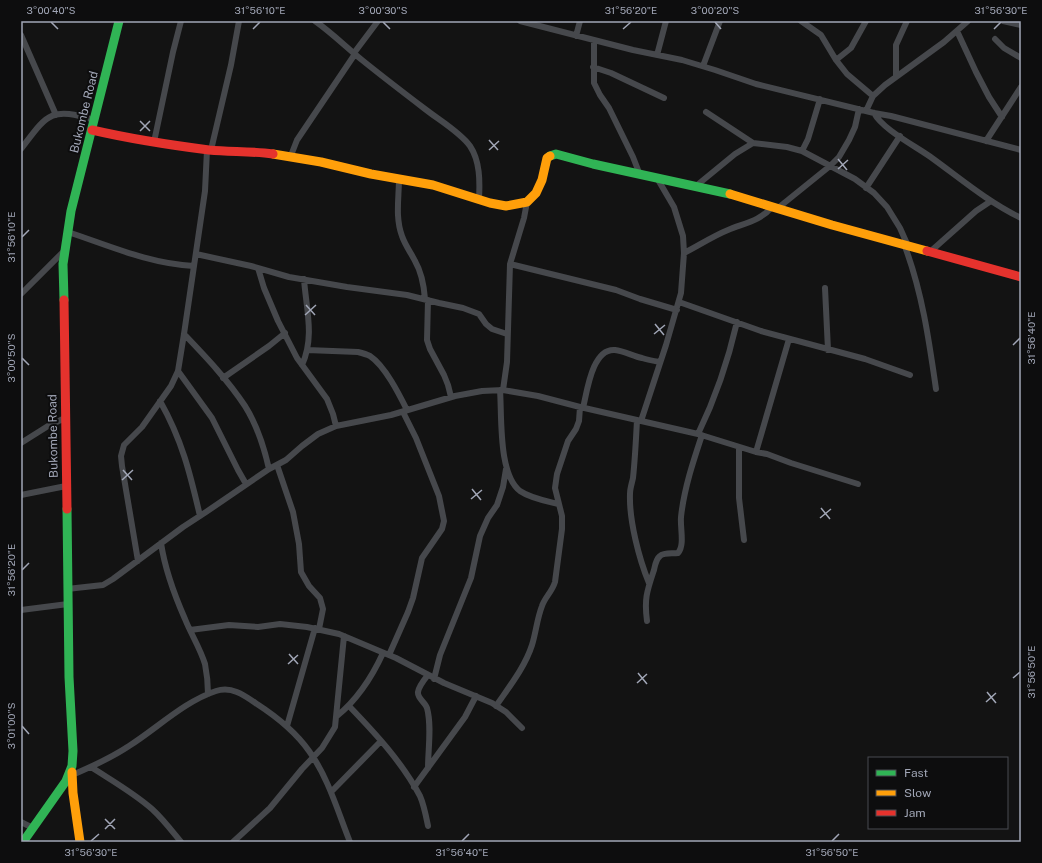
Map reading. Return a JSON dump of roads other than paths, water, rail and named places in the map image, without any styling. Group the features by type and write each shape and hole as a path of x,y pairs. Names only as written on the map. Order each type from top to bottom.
{"street":[{"name":"Bukombe Road","path":"24,842 72,771 73,751 69,677 63,264 71,211 119,21"},
{"path":"154,142 181,21"},
{"path":"138,561 121,456 124,446 142,427 171,386 178,371 205,191 209,150 231,65 239,21"},
{"path":"316,21 332,32 355,53 440,122 460,134 470,146 480,175 479,199"},
{"path":"290,158 300,136 378,21"},
{"path":"520,21 703,66 756,84 874,113 892,116 1021,150"},
{"path":"576,36 580,21"},
{"path":"657,55 666,21"},
{"path":"703,66 720,21"},
{"path":"801,21 821,35 836,60 847,74 873,96"},
{"path":"836,60 851,48 866,21"},
{"path":"896,76 896,45 907,21"},
{"path":"866,111 873,96 896,76 957,31 968,21"},
{"path":"1003,21 1021,25"},
{"path":"957,31 989,97 1002,117"},
{"path":"21,35 56,115"},
{"path":"995,39 1004,48 1021,58"},
{"path":"594,40 594,83 616,122 640,175"},
{"path":"593,67 611,73 664,98"},
{"path":"986,140 1021,87"},
{"path":"802,151 808,139 820,100"},
{"path":"684,253 727,230 765,215 830,166 839,157 849,140 855,127 859,109"},
{"path":"706,112 753,143 802,151 855,179 887,207 900,228 923,305 936,389"},
{"path":"874,113 882,123 900,136 991,201 1021,218"},
{"path":"21,149 49,116 75,114 94,120"},
{"path":"92,130 120,138 209,150 258,152 321,162 371,174 433,185 490,203 506,206 527,202 536,193 542,180 547,158 552,154 556,154 640,175 720,191 775,208 1021,277"},
{"path":"866,188 900,136"},
{"path":"696,186 735,154 753,143"},
{"path":"399,178 397,206 399,227 402,238 420,271 426,300 427,340 430,349 444,375 451,397"},
{"path":"649,583 636,542 630,506 630,492 639,421 677,310 681,293 684,253 683,236 674,207 657,178"},
{"path":"931,251 976,211 991,201"},
{"path":"527,202 524,218 510,264 507,362 502,390 503,453 506,469 516,486 521,491 545,501 558,504"},
{"path":"68,232 149,260 174,265 194,266"},
{"path":"21,294 65,250"},
{"path":"196,254 258,268 289,277 407,295 463,308 479,314 486,324 492,329 507,334"},
{"path":"510,264 616,290 677,310"},
{"path":"258,268 264,288 285,333 302,365 327,399 336,426"},
{"path":"302,365 308,350 309,333 304,279"},
{"path":"824,288 828,350"},
{"path":"679,302 789,339 886,366 910,375"},
{"path":"647,621 646,602 649,583 657,560 660,555 678,553 681,550 680,530 684,493 700,435 730,352 737,322"},
{"path":"223,378 285,333"},
{"path":"184,334 223,378 245,406 264,449 269,469"},
{"path":"756,452 789,339"},
{"path":"308,350 358,352 371,356 385,373 401,397 405,411 439,496 444,521 442,529 422,558 413,598 408,612 386,654 349,706 337,716"},
{"path":"496,706 524,663 532,645 542,605 545,598 553,589 560,550 562,528 562,516 555,488 557,474 568,441 576,430 595,364 602,354 610,350 616,350 644,359 660,362"},
{"path":"178,371 212,418 246,484"},
{"path":"68,589 103,585 113,579 183,527 269,469 286,460 318,434 336,426 392,415 451,397 482,391 502,390 538,396 582,408 700,435 767,454 858,484"},
{"path":"160,401 184,450 200,516"},
{"path":"21,443 65,418"},
{"path":"739,447 739,498 744,540"},
{"path":"277,465 293,512 302,572 309,586 320,598 323,609 287,726"},
{"path":"434,679 440,655 471,578 480,536 488,518 497,504 503,487 506,469"},
{"path":"21,495 66,486"},
{"path":"161,543 164,565 205,664 208,679 208,694"},
{"path":"21,610 68,604"},
{"path":"190,630 229,625 258,627 280,624 317,629 344,636 386,654 434,679 496,706 506,712 522,728"},
{"path":"234,842 270,808 322,748 335,727 344,636"},
{"path":"428,675 418,692 418,695 426,705 428,714 428,768"},
{"path":"80,842 73,793 72,771 91,767 128,747 182,709 208,694 217,690 230,688 246,696 279,719 309,751 331,792 350,842"},
{"path":"414,787 465,717 476,696"},
{"path":"349,706 400,764 420,797 428,826"},
{"path":"331,792 381,741"},
{"path":"91,767 136,797 152,810 170,828 181,842"},
{"path":"21,822 33,828"}]}
